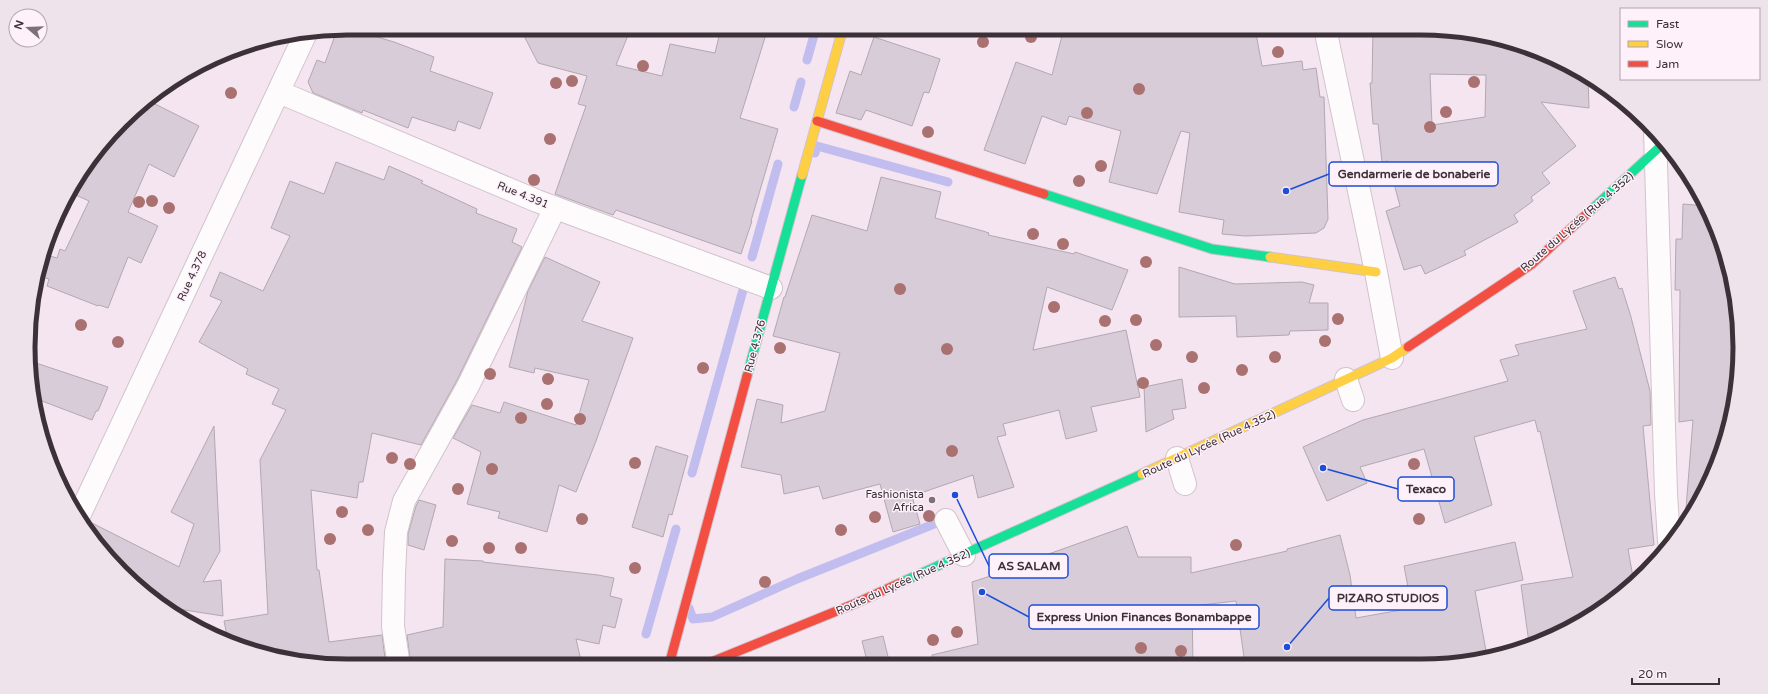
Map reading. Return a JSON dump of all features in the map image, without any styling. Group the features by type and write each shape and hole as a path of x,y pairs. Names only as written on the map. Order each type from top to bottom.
{"street":[{"name":"Rue 4.376","path":"671,659 841,35"},
{"path":"1326,35 1376,272 1392,358"},
{"name":"Rue 4.378","path":"82,510 303,38"},
{"name":"Rue 4.391","path":"279,92 555,208 771,288"},
{"path":"817,121 1212,249 1376,272"},
{"name":"Route du Lycée (Rue 4.352)","path":"719,659 854,604 1177,458 1350,390 1392,358 1532,264 1657,143"},
{"path":"1658,143 1665,485 1669,537"},
{"path":"398,659 393,626 394,574 396,532 404,501 468,386 555,208"},
{"path":"1177,458 1185,484"},
{"path":"946,520 964,555"}],"building":[{"path":"370,35 434,57 430,71 493,93 480,129 458,121 455,131 412,117 408,128 363,110 362,113 313,93 308,82 317,60 325,63 335,36"},
{"path":"524,35 628,35 616,65 662,76 670,44 715,53 719,35 766,35 740,118 778,129 741,254 616,210 613,215 555,194 586,106 578,104 587,76 538,63"},
{"path":"1062,35 1256,35 1262,66 1302,61 1303,70 1316,68 1320,97 1324,97 1328,219 1324,228 1316,233 1245,236 1222,234 1224,220 1179,212 1190,133 1181,131 1157,194 1109,182 1121,131 1069,116 1066,125 1042,116 1025,164 984,150 1016,62 1052,75"},
{"path":"1373,35 1421,35 1462,38 1502,46 1559,67 1588,84 1589,108 1541,102 1576,146 1542,173 1550,183 1531,197 1533,201 1514,215 1518,222 1464,251 1466,255 1425,274 1421,265 1404,270 1386,211 1400,206 1388,161 1382,162 1378,124 1373,124 1370,83 1372,83","holes":["1430,74 1486,75 1485,117 1432,125"]},
{"path":"874,37 940,59 929,93 924,92 912,126 866,110 861,120 836,113 850,71 861,75"},
{"path":"152,103 199,126 174,177 149,164 128,212 158,226 141,263 128,257 108,308 98,306 47,286 49,279 43,277 49,256 57,258 60,249 65,251 89,201 75,195 77,191 99,157 112,141 126,126"},
{"path":"336,162 384,180 389,166 423,181 421,183 477,209 476,213 517,229 512,242 522,247 457,380 421,445 372,433 363,482 359,482 357,498 311,490 317,570 319,570 329,642 382,635 385,659 327,658 286,653 227,634 224,621 268,614 260,460 286,410 272,404 279,389 246,374 248,369 199,342 222,301 210,296 220,272 263,291 290,236 271,228 290,181 324,194"},
{"path":"881,177 941,192 935,218 983,231 989,233 988,235 1074,254 1075,252 1128,270 1112,310 1047,287 1033,350 1126,330 1140,397 1091,407 1097,431 1066,439 1059,410 1003,424 1006,435 997,437 1014,487 978,498 973,475 912,496 920,524 893,532 880,484 823,499 819,486 784,494 781,475 741,467 757,399 783,405 781,423 825,411 840,353 773,336 784,297 812,215 867,231"},
{"path":"1683,204 1699,205 1716,247 1727,286 1733,347 1730,388 1722,428 1701,485 1686,511 1693,420 1679,422 1680,290 1675,290 1676,239 1682,239"},
{"path":"545,257 600,282 582,321 633,338 576,492 559,485 547,532 498,518 500,512 467,504 481,452 453,438 472,405 500,413 504,402 576,425 589,380 535,368 534,373 509,367 528,291"},
{"path":"1179,267 1235,284 1302,282 1314,285 1309,303 1328,303 1328,330 1290,331 1289,335 1237,337 1236,316 1179,317"},
{"path":"1615,277 1619,289 1622,288 1650,391 1651,425 1643,426 1654,545 1628,549 1633,577 1611,595 1559,627 1528,639 1521,585 1573,577 1540,431 1538,432 1535,420 1474,437 1492,505 1445,523 1424,449 1360,467 1367,483 1327,501 1303,447 1363,420 1508,381 1500,360 1519,355 1515,345 1587,329 1573,291"},
{"path":"36,363 108,387 98,411 96,411 92,420 40,400"},
{"path":"1182,379 1186,408 1172,410 1174,419 1146,432 1144,387"},
{"path":"214,426 220,551 203,582 221,580 223,616 179,609 157,595 126,568 112,553 90,522 179,567 194,524 171,512"},
{"path":"656,446 688,456 672,515 669,514 663,537 632,527"},
{"path":"419,500 436,505 424,550 408,545 408,534"},
{"path":"1127,526 1138,557 1191,557 1191,573 1287,551 1287,549 1340,535 1350,575 1356,618 1412,608 1404,566 1515,542 1523,580 1475,591 1486,652 1462,656 1421,659 1244,659 1236,601 1192,606 1193,659 932,659 932,655 978,644 972,582 1030,563 1029,561"},
{"path":"445,559 483,561 614,578 610,596 622,599 615,628 603,625 599,644 576,639 581,659 410,659 407,635 443,627"},
{"path":"883,636 889,659 866,659 862,641"}],"waterway":[{"path":"807,60 814,35"},
{"path":"794,107 801,82"},
{"path":"815,153 817,146 948,182"},
{"path":"752,257 778,164"},
{"path":"692,473 743,290"},
{"path":"689,608 693,619 712,617 797,579 939,522"},
{"path":"646,634 676,529"}],"traffic: fast":[{"path":"1590,211 1660,146"},
{"path":"747,376 802,175"},
{"path":"1044,194 1212,249 1270,257"},
{"path":"902,582 1142,474"}],"traffic: slow":[{"path":"802,175 841,35"},
{"path":"1270,257 1376,272"},
{"path":"1142,474 1392,358 1408,347"}],"traffic: jam":[{"path":"817,121 1044,194"},
{"path":"1408,347 1532,264 1590,211"},
{"path":"671,659 747,376"},
{"path":"719,659 854,604 902,582"}],"place":[{"name":"Gendarmerie de bonaberie","path":"1286,191"},
{"name":"Texaco","path":"1323,468"},
{"name":"AS SALAM","path":"955,495"},
{"name":"Fashionista Africa","path":"932,500"},
{"name":"Express Union Finances Bonambappe","path":"982,592"},
{"name":"PIZARO STUDIOS","path":"1287,647"}]}
